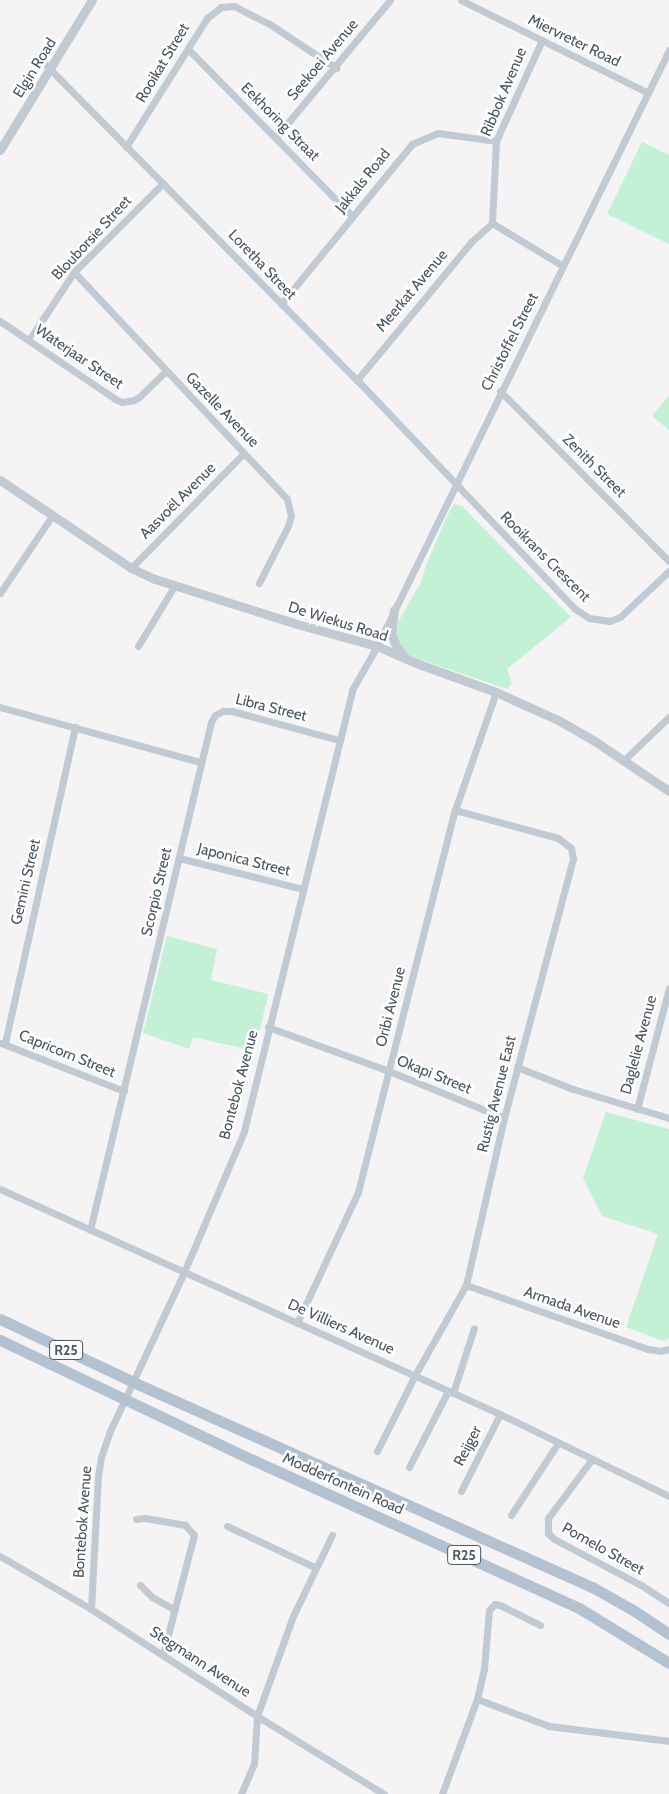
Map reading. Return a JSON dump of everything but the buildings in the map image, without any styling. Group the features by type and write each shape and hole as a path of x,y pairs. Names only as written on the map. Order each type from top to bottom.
{"main road":[{"name":"Modderfontein Road","path":"0,1319 133,1382 592,1587 633,1610 669,1634"},
{"name":"Modderfontein Road","path":"0,1340 579,1608 669,1663"}],"street":[{"name":"Elgin Road","path":"0,150 86,0"},
{"name":"Elgin Road","path":"0,139 92,0"},
{"name":"Seekoei Avenue","path":"276,137 336,68 390,0"},
{"name":"Miervreter Road","path":"461,0 648,93"},
{"name":"Rooikat Street","path":"126,147 206,18 221,7 234,6 280,29 336,68"},
{"name":"Ribbok Avenue","path":"492,223 496,140 542,40"},
{"name":"Eekhoring Straat","path":"188,49 352,216"},
{"name":"Christoffel Street","path":"377,646 500,391 669,50"},
{"name":"Loretha Street","path":"48,67 357,380 456,485"},
{"name":"Jakkals Road","path":"281,304 412,144 424,137 438,133 496,140"},
{"name":"Blouborsie Street","path":"29,340 74,272 163,183"},
{"path":"492,223 563,266"},
{"name":"Meerkat Avenue","path":"357,380 472,242 492,223"},
{"name":"Gazelle Avenue","path":"74,272 282,491 290,506 291,516 288,526 259,583"},
{"name":"Waterjaar Street","path":"0,321 122,402 134,400 140,396 166,371"},
{"name":"Zenith Street","path":"500,391 669,561"},
{"name":"Aasvoël Avenue","path":"131,568 244,453"},
{"name":"De Wiekus Road","path":"0,480 131,568 175,585 297,624 377,646 496,692 558,720 625,759 669,791"},
{"name":"Rooikrans Crescent","path":"456,485 574,608 589,618 610,621 620,617 669,571"},
{"path":"0,593 52,516"},
{"path":"138,646 175,585"},
{"path":"394,610 391,627 392,639 405,658"},
{"name":"Bontebok Avenue","path":"91,1609 98,1476 101,1456 110,1431 184,1272 244,1131 352,690 377,646"},
{"name":"Oribi Avenue","path":"297,1323 358,1192 455,810 496,692"},
{"path":"0,707 200,762"},
{"name":"Libra Street","path":"200,762 211,722 215,715 223,711 339,740"},
{"path":"625,759 669,718"},
{"name":"Gemini Street","path":"2,1043 75,727"},
{"name":"Scorpio Street","path":"90,1230 179,858 200,762"},
{"name":"Rustig Avenue East","path":"377,1451 415,1375 466,1285 504,1118 573,859 573,853 568,844 558,838 455,810"},
{"name":"Japonica Street","path":"179,858 302,889"},
{"name":"Daglelie Avenue","path":"636,1109 669,988"},
{"name":"Okapi Street","path":"268,1027 389,1071 504,1118"},
{"name":"Capricorn Street","path":"2,1043 124,1091"},
{"path":"518,1067 573,1089 669,1118"},
{"name":"De Villiers Avenue","path":"0,1189 500,1414 669,1496"},
{"name":"Armada Avenue","path":"466,1285 648,1349 660,1352 669,1349"},
{"path":"409,1467 451,1392 474,1328"},
{"name":"Reijger","path":"461,1491 500,1414"},
{"path":"511,1515 558,1443"},
{"name":"Pomelo Street","path":"592,1459 548,1518 548,1533 554,1539 641,1585 669,1603"},
{"path":"136,1519 145,1518 177,1524 193,1531 194,1538 163,1654"},
{"path":"227,1526 314,1567"},
{"path":"240,1794 254,1764 257,1716 293,1616 314,1567 332,1535"},
{"name":"Stegmann Avenue","path":"0,1556 91,1609 257,1716 384,1794"},
{"path":"140,1585 152,1598 175,1610"},
{"path":"442,1794 477,1699 484,1669 489,1610 491,1606 500,1605 540,1625"},
{"path":"477,1699 549,1726 669,1741"}],"green space":[{"path":"642,142 669,155 669,244 607,214"},
{"path":"669,395 669,430 652,416"},
{"path":"454,504 462,506 571,617 507,669 512,683 507,689 407,655 401,648 395,633 398,622 422,580 425,568 446,518"},
{"path":"167,936 217,949 211,980 268,994 255,1051 193,1037 189,1049 143,1033"},
{"path":"606,1112 669,1129 669,1338 663,1341 626,1327 658,1234 602,1216 583,1178"}]}
